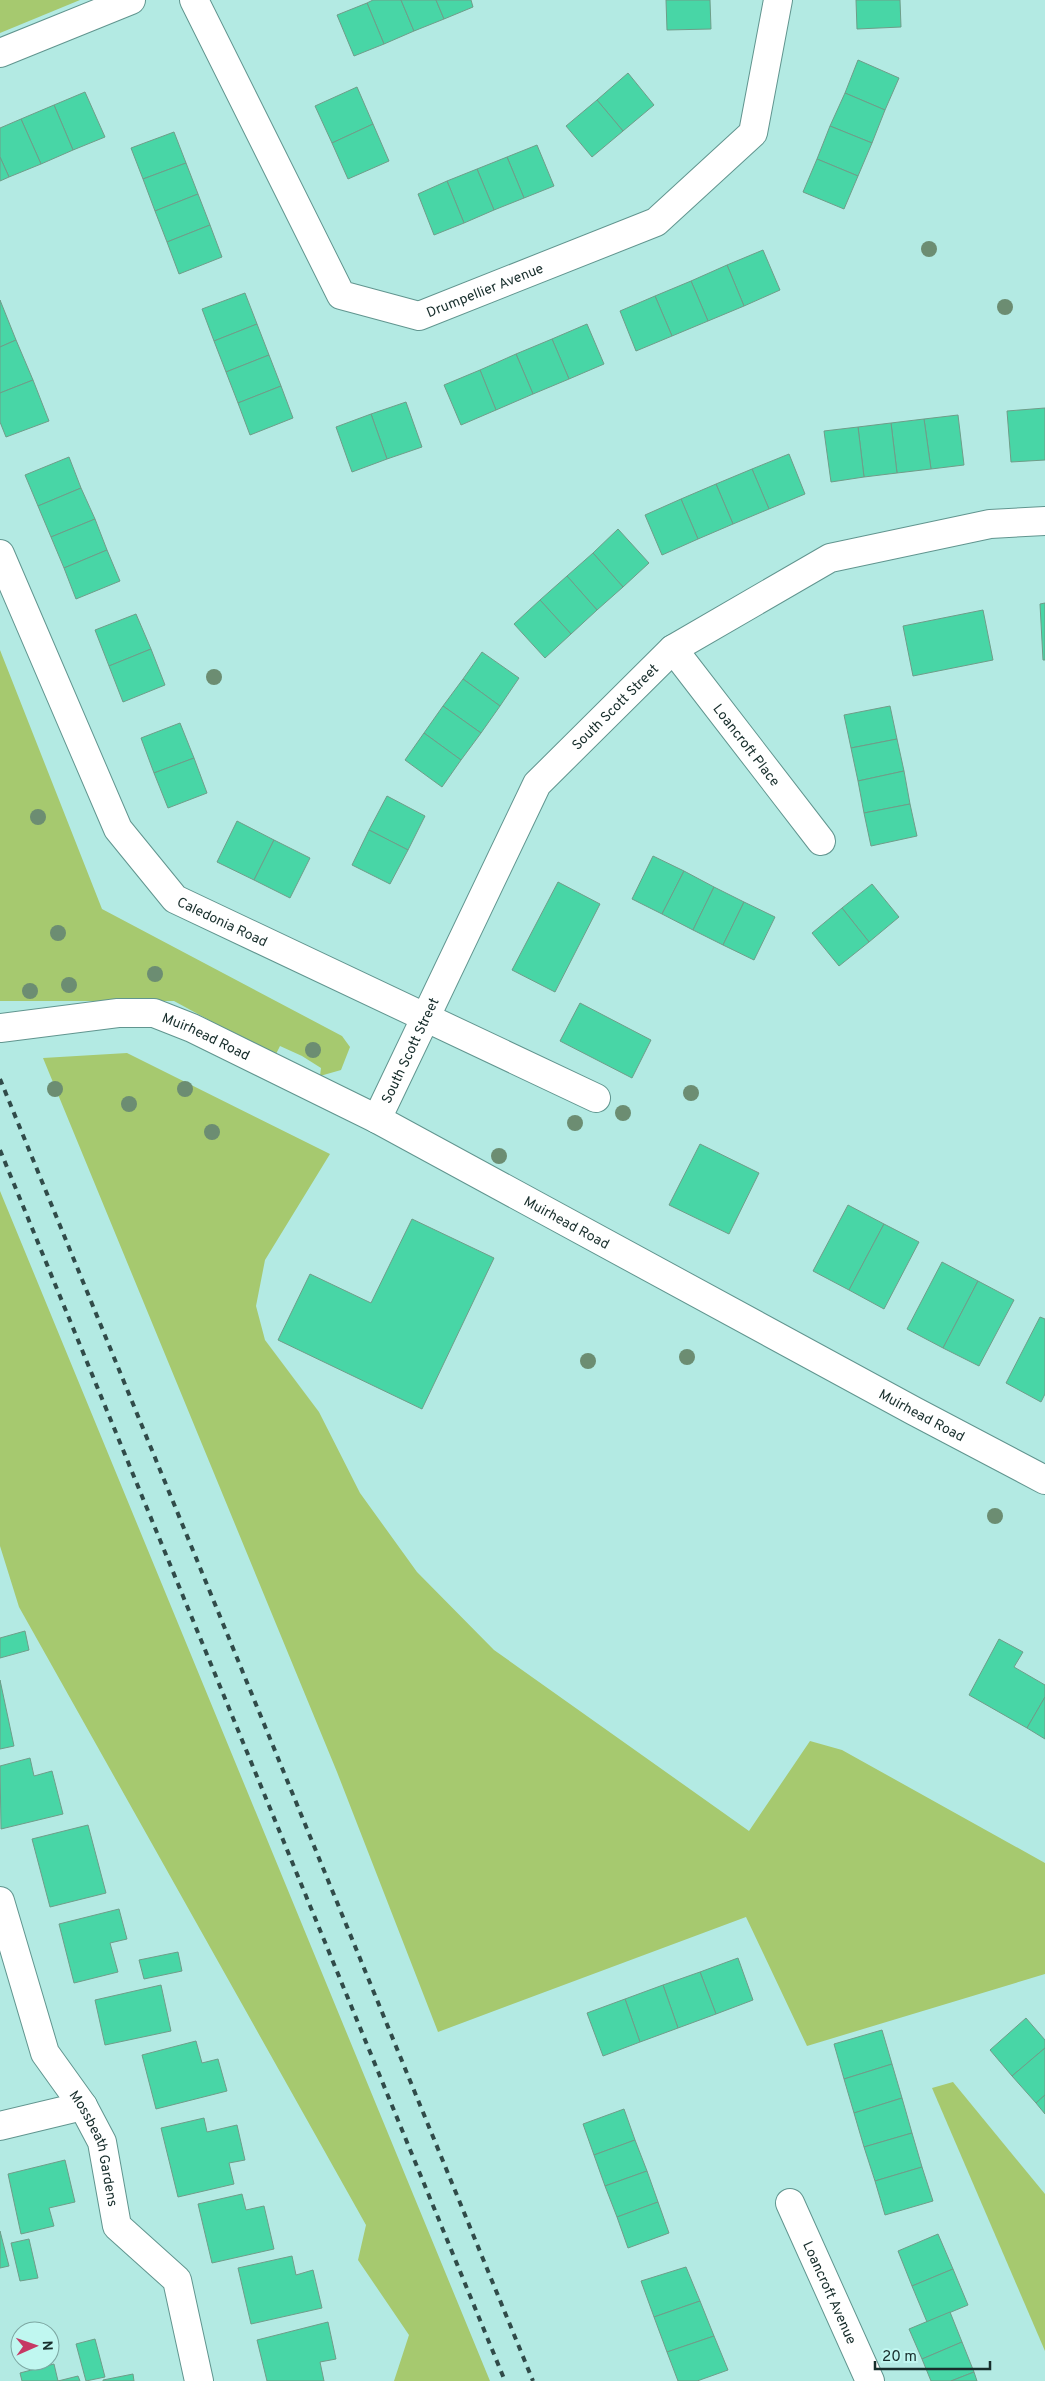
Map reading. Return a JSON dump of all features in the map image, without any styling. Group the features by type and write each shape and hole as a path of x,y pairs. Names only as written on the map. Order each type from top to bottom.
{"street":[{"path":"0,52 131,0"},
{"name":"Drumpellier Avenue","path":"194,0 341,295 419,316 656,222 753,133 778,0"},
{"name":"South Scott Street","path":"377,1119 536,784 673,649 830,558 990,524 1045,521"},
{"name":"Caledonia Road","path":"0,554 118,829 175,899 596,1098"},
{"name":"Loancroft Place","path":"673,649 821,841"},
{"name":"Muirhead Road","path":"0,1028 118,1013 154,1013 192,1028 377,1119 1045,1480"},
{"name":"Mossbeath Gardens","path":"0,1900 45,2053 82,2106 102,2142 117,2226 177,2280 199,2381"},
{"path":"0,2126 82,2106"},
{"name":"Loancroft Avenue","path":"790,2203 870,2381"}],"green space":[{"path":"0,0 80,0 0,33"},
{"path":"0,650 102,909 342,1036 350,1047 341,1070 320,1076 321,1068 302,1056 280,1046 275,1056 174,1001 0,1001"},
{"path":"127,1053 330,1154 265,1260 256,1306 265,1340 319,1412 360,1493 417,1572 494,1650 749,1831 810,1741 842,1750 1045,1863 1045,1974 807,2046 746,1917 438,2032 337,1772 43,1058"},
{"path":"0,1191 490,2381 394,2381 409,2335 358,2260 366,2225 19,1607 0,1546"},
{"path":"953,2082 1045,2194 1045,2351 932,2088"}],"building":[{"path":"373,0 401,0 414,31 384,44 367,3"},
{"path":"401,0 436,0 444,19 414,31"},
{"path":"436,0 471,0 473,7 444,19"},
{"path":"666,0 710,0 711,29 667,30"},
{"path":"856,0 900,0 901,27 857,29"},
{"path":"367,3 384,44 354,56 337,15"},
{"path":"858,60 899,78 885,110 845,93"},
{"path":"628,73 654,105 623,131 597,100"},
{"path":"357,87 373,124 332,143 315,106"},
{"path":"85,92 105,137 73,150 54,105"},
{"path":"845,93 885,110 872,143 830,126"},
{"path":"597,100 623,131 592,157 566,126"},
{"path":"54,105 73,150 41,164 21,119"},
{"path":"21,119 41,164 9,177 0,157 0,128"},
{"path":"373,124 389,161 348,179 332,143"},
{"path":"830,126 872,143 858,176 817,159"},
{"path":"174,132 186,163 143,179 131,148"},
{"path":"537,145 554,186 524,198 507,157"},
{"path":"0,157 9,177 0,181"},
{"path":"507,157 524,198 494,210 477,169"},
{"path":"817,159 858,176 844,209 803,192"},
{"path":"186,163 198,194 155,211 143,179"},
{"path":"477,169 494,210 464,223 447,181"},
{"path":"447,181 464,223 434,235 418,194"},
{"path":"198,194 210,225 167,242 155,211"},
{"path":"210,225 222,257 179,274 167,242"},
{"path":"763,250 780,290 744,306 727,265"},
{"path":"727,265 744,306 708,321 691,281"},
{"path":"691,281 708,321 672,336 655,296"},
{"path":"245,293 257,324 214,341 202,309"},
{"path":"655,296 672,336 636,351 620,311"},
{"path":"0,300 16,340 0,347"},
{"path":"257,324 269,355 226,372 214,341"},
{"path":"587,324 604,364 569,379 552,339"},
{"path":"552,339 569,379 533,394 516,354"},
{"path":"16,340 33,380 0,393 0,347"},
{"path":"516,354 533,394 496,410 480,370"},
{"path":"269,355 281,386 238,403 226,372"},
{"path":"480,370 496,410 461,425 444,385"},
{"path":"33,380 49,421 6,437 0,422 0,393"},
{"path":"281,386 293,418 250,435 238,403"},
{"path":"406,402 422,447 387,459 371,414"},
{"path":"1045,408 1045,460 1011,462 1007,411"},
{"path":"371,414 387,459 352,472 336,427"},
{"path":"958,415 964,465 931,469 924,419"},
{"path":"924,419 931,469 897,473 891,423"},
{"path":"891,423 897,473 864,477 858,427"},
{"path":"858,427 864,477 831,482 824,431"},
{"path":"789,454 805,494 769,509 752,469"},
{"path":"69,457 81,488 38,506 25,475"},
{"path":"752,469 769,509 733,524 716,484"},
{"path":"716,484 733,524 698,539 681,499"},
{"path":"81,488 95,519 51,537 38,506"},
{"path":"681,499 698,539 662,555 645,515"},
{"path":"95,519 107,550 64,568 51,537"},
{"path":"618,529 649,563 623,587 593,553"},
{"path":"107,550 120,581 76,599 64,568"},
{"path":"593,553 623,587 597,610 567,576"},
{"path":"567,576 597,610 571,634 540,600"},
{"path":"540,600 571,634 545,658 514,624"},
{"path":"1045,603 1045,660 1043,660 1040,604"},
{"path":"983,610 993,660 913,676 903,626"},
{"path":"136,614 151,649 109,666 95,630"},
{"path":"151,649 165,685 123,702 109,666"},
{"path":"482,652 519,678 500,706 463,679"},
{"path":"463,679 500,706 481,733 443,706"},
{"path":"443,706 481,733 461,760 424,733"},
{"path":"890,706 897,739 851,748 844,715"},
{"path":"180,723 194,758 154,773 141,738"},
{"path":"424,733 461,760 442,787 405,760"},
{"path":"897,739 904,771 858,781 851,748"},
{"path":"194,758 207,793 168,808 154,773"},
{"path":"904,771 910,804 864,813 858,781"},
{"path":"387,796 425,816 408,850 369,830"},
{"path":"910,804 917,836 871,846 864,813"},
{"path":"237,821 274,840 254,880 217,862"},
{"path":"369,830 408,850 390,884 352,865"},
{"path":"274,840 310,858 290,898 254,880"},
{"path":"653,856 684,871 662,914 632,899"},
{"path":"684,871 714,887 693,930 662,914"},
{"path":"558,882 600,904 555,992 512,970"},
{"path":"872,884 899,917 869,942 842,908"},
{"path":"714,887 744,902 723,945 693,930"},
{"path":"744,902 775,917 754,960 723,945"},
{"path":"842,908 869,942 839,966 812,933"},
{"path":"580,1003 651,1040 632,1078 560,1041"},
{"path":"700,1144 759,1173 729,1234 669,1205"},
{"path":"848,1205 884,1224 849,1290 813,1271"},
{"path":"412,1219 494,1258 422,1409 278,1340 310,1274 371,1303"},
{"path":"884,1224 919,1242 884,1309 849,1290"},
{"path":"942,1262 978,1281 943,1348 907,1329"},
{"path":"978,1281 1014,1300 979,1366 943,1348"},
{"path":"1040,1317 1045,1319 1045,1394 1041,1402 1006,1383"},
{"path":"25,1631 29,1650 0,1658 0,1638"},
{"path":"999,1639 1023,1652 1014,1667 1045,1685 1045,1697 1027,1728 969,1695"},
{"path":"0,1680 14,1746 0,1749"},
{"path":"1045,1697 1045,1739 1027,1728"},
{"path":"30,1758 34,1776 52,1771 63,1814 1,1829 0,1766"},
{"path":"88,1825 106,1893 50,1907 32,1839"},
{"path":"119,1909 127,1939 110,1943 118,1972 74,1983 59,1924"},
{"path":"178,1952 182,1971 144,1979 139,1960"},
{"path":"738,1958 753,2000 716,2014 700,1972"},
{"path":"700,1972 716,2014 678,2028 663,1985"},
{"path":"161,1985 171,2031 105,2045 95,2000"},
{"path":"663,1985 678,2028 640,2042 625,1999"},
{"path":"625,1999 640,2042 603,2056 587,2013"},
{"path":"1026,2018 1045,2040 1045,2048 1012,2076 990,2050"},
{"path":"882,2030 892,2064 844,2079 834,2044"},
{"path":"196,2041 202,2063 218,2059 227,2091 156,2109 142,2055"},
{"path":"1045,2048 1045,2095 1036,2103 1012,2076"},
{"path":"892,2064 902,2098 854,2113 844,2079"},
{"path":"1045,2095 1045,2114 1036,2103"},
{"path":"902,2098 912,2133 864,2147 854,2113"},
{"path":"624,2109 635,2140 594,2155 583,2124"},
{"path":"204,2118 207,2132 237,2125 245,2160 229,2163 234,2184 178,2197 161,2128"},
{"path":"912,2133 922,2167 875,2181 864,2147"},
{"path":"635,2140 647,2171 605,2186 594,2155"},
{"path":"65,2160 75,2202 49,2208 54,2226 21,2234 8,2174"},
{"path":"922,2167 933,2201 885,2215 875,2181"},
{"path":"647,2171 658,2202 617,2217 605,2186"},
{"path":"242,2194 246,2210 264,2206 274,2249 212,2263 198,2204"},
{"path":"658,2202 669,2233 628,2248 617,2217"},
{"path":"0,2231 9,2266 0,2268"},
{"path":"938,2234 953,2269 912,2286 898,2251"},
{"path":"29,2239 38,2278 20,2281 11,2243"},
{"path":"292,2256 296,2275 313,2270 322,2308 251,2324 238,2268"},
{"path":"686,2267 700,2301 654,2317 641,2281"},
{"path":"953,2269 968,2305 927,2322 912,2286"},
{"path":"700,2301 714,2336 667,2352 654,2317"},
{"path":"950,2312 962,2342 922,2359 909,2329"},
{"path":"328,2322 336,2359 320,2362 324,2381 267,2381 257,2340"},
{"path":"714,2336 728,2370 697,2381 678,2381 667,2352"},
{"path":"95,2339 105,2377 86,2381 76,2344"},
{"path":"962,2342 974,2372 951,2381 931,2381 922,2359"},
{"path":"28,2371 56,2371 58,2381 22,2381 20,2373"},
{"path":"974,2372 977,2381 951,2381"},
{"path":"133,2374 134,2381 103,2381 103,2380"},
{"path":"78,2376 80,2381 58,2381"}],"railway":[{"path":"0,1079 533,2381"},
{"path":"0,1150 505,2381"}]}
